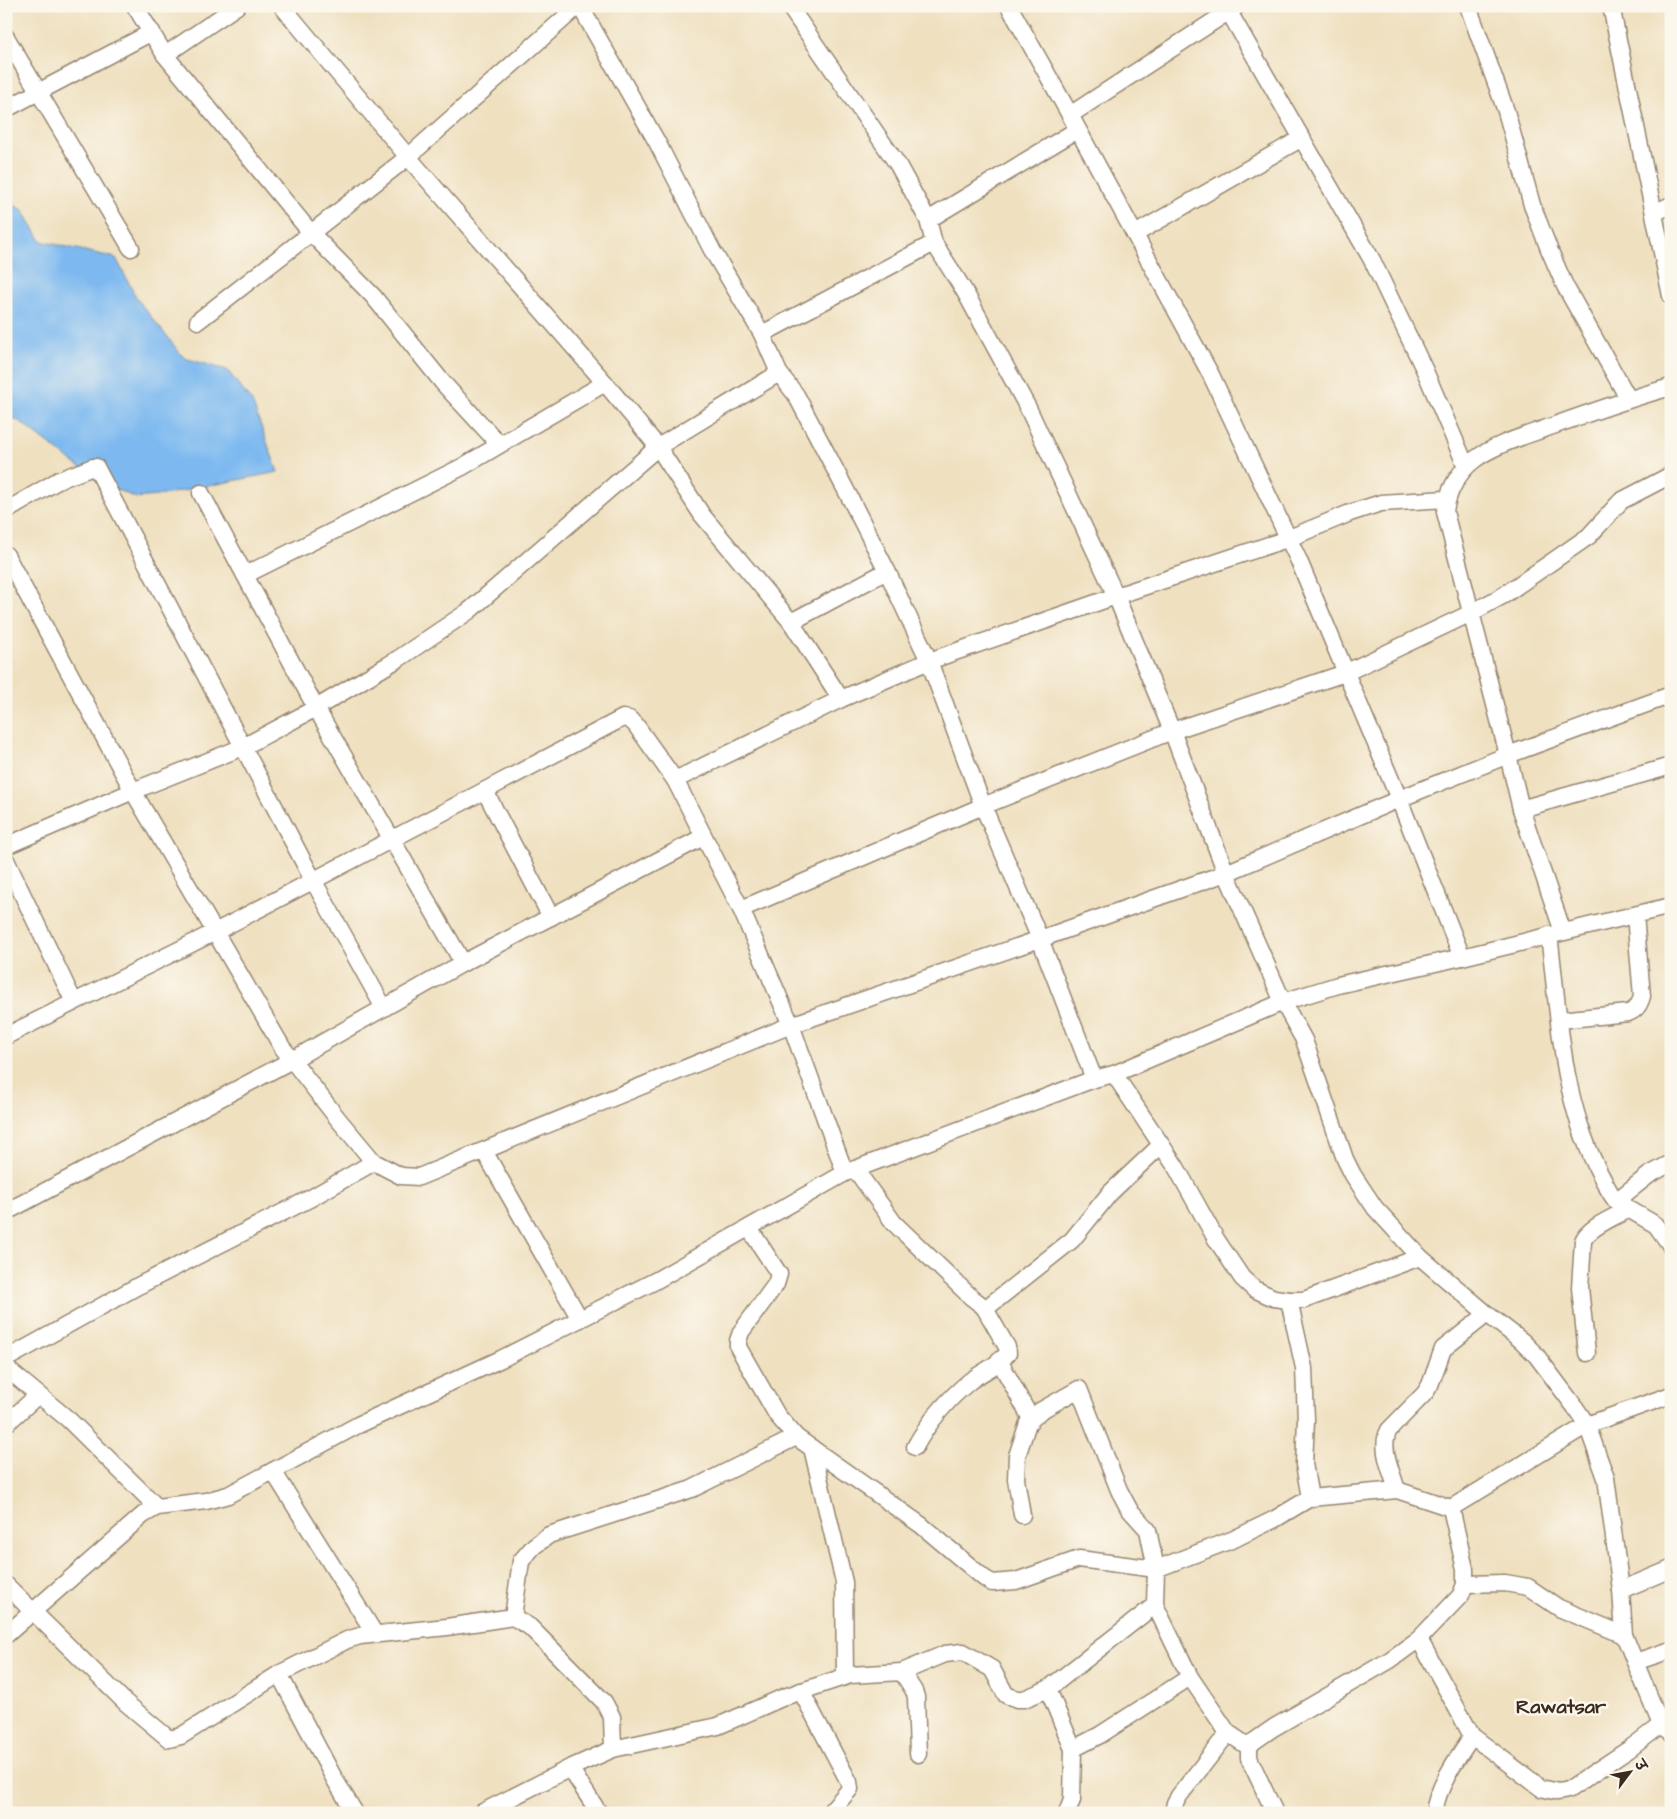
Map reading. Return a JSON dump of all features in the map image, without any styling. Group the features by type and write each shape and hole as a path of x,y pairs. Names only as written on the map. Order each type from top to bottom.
{"street":[{"path":"135,6 165,55 311,233 373,296 443,383 499,444"},
{"path":"165,55 237,6"},
{"path":"282,6 408,157 658,446 702,515 791,622 841,699"},
{"path":"198,321 408,157 579,6 657,142 712,250 762,334 780,373 796,395 887,571 929,661 983,806 1040,939 1094,1079"},
{"path":"789,6 898,166 928,220 934,242 965,292 1028,408 1116,596 1172,731 1226,873 1283,1002 1304,1040 1345,1159 1353,1175 1375,1208 1420,1257 1522,1341 1536,1355 1576,1407 1586,1425 1606,1478 1621,1590 1624,1634 1666,1729 1628,1750 1568,1790 1558,1792 1540,1788 1472,1736 1419,1639"},
{"path":"1008,6 1070,115 1212,375 1299,561 1399,799 1462,957"},
{"path":"1468,6 1506,111 1532,205 1549,249 1565,286 1628,398"},
{"path":"1611,6 1671,296"},
{"path":"1070,115 1233,9 1302,138 1372,260 1425,371 1466,466"},
{"path":"6,109 152,32"},
{"path":"6,38 40,92 131,248"},
{"path":"928,220 1077,130"},
{"path":"1135,234 1302,138"},
{"path":"1654,213 1671,206"},
{"path":"762,334 934,242"},
{"path":"6,846 133,791 243,747 316,708 398,659 469,611 658,446 780,373"},
{"path":"245,574 462,467 605,383"},
{"path":"1671,387 1628,398 1508,442 1475,459 1466,466 1446,499 1445,512 1508,755 1520,809 1556,934 1560,1020 1566,1078 1576,1114 1592,1156 1611,1195 1623,1205 1656,1225 1671,1246"},
{"path":"6,511 59,480 96,467 313,880 384,1008"},
{"path":"741,910 983,806 1172,731 1345,673 1471,614 1504,596 1572,550 1589,536 1621,501 1671,475"},
{"path":"201,493 316,708 463,963"},
{"path":"675,780 841,699 929,661 1287,538 1350,513 1381,504 1446,499"},
{"path":"6,555 133,791 282,1047 374,1162 401,1176 419,1177 791,1025 1226,873 1508,755 1671,694"},
{"path":"791,622 887,571"},
{"path":"6,1036 215,932 623,718 629,719 635,724 675,780 741,910 791,1025 850,1171 894,1223 971,1297 984,1307 1007,1346 1008,1353 950,1399 930,1422 915,1447"},
{"path":"1520,809 1671,766"},
{"path":"485,791 551,917"},
{"path":"6,1212 292,1060 463,963 703,837"},
{"path":"6,860 74,1002"},
{"path":"6,1635 143,1515 157,1507 206,1501 228,1495 358,1425 501,1359 655,1281 850,1171 1094,1079 1114,1074 1283,1002 1338,984 1462,957 1671,906"},
{"path":"1560,1020 1628,1013 1633,1011 1640,1003 1642,996 1635,915"},
{"path":"1114,1074 1176,1166 1216,1239 1242,1278 1254,1289 1274,1298 1304,1300 1420,1257"},
{"path":"984,1307 990,1305 1072,1240 1110,1193 1161,1145"},
{"path":"484,1151 580,1319"},
{"path":"6,1359 138,1286 311,1198 374,1162"},
{"path":"1587,1353 1580,1288 1583,1241 1585,1236 1623,1205 1649,1175 1671,1163"},
{"path":"750,1228 779,1274 776,1284 741,1332 738,1347 777,1416 796,1437 913,1519 992,1583 1016,1581 1079,1559 1156,1569 1234,1539 1310,1498 1397,1490 1451,1508"},
{"path":"1289,1300 1304,1368 1306,1420 1304,1464 1310,1498"},
{"path":"1397,1490 1385,1447 1385,1436 1427,1389 1443,1348 1487,1314"},
{"path":"999,1360 1031,1419"},
{"path":"6,1368 69,1420 157,1507"},
{"path":"1022,1515 1016,1478 1017,1456 1028,1423 1040,1411 1077,1389 1080,1390 1119,1490 1129,1509 1148,1530 1156,1569 1156,1605 1190,1677 1228,1733 1249,1748"},
{"path":"6,1424 38,1395"},
{"path":"1451,1508 1586,1425 1671,1395"},
{"path":"513,1617 521,1561 534,1546 549,1535 692,1489 796,1437"},
{"path":"812,1448 844,1582 845,1676"},
{"path":"273,1471 375,1634"},
{"path":"1275,1813 1249,1758 1249,1748 1253,1742 1273,1728 1390,1660 1419,1639 1461,1595 1465,1584 1465,1569 1451,1508"},
{"path":"1621,1590 1671,1570"},
{"path":"1465,1584 1505,1583 1528,1587 1559,1608 1624,1634"},
{"path":"6,1585 126,1704 169,1739 181,1736 279,1674 348,1640 360,1636 513,1617 530,1627 604,1702 612,1717 613,1749"},
{"path":"481,1813 570,1768 613,1749 718,1726 784,1697 845,1676 902,1672 944,1654 963,1652 992,1669 1006,1695 1024,1699 1048,1689 1156,1605"},
{"path":"1635,1662 1671,1650"},
{"path":"902,1672 914,1691 916,1698 918,1754"},
{"path":"279,1674 354,1813"},
{"path":"1073,1749 1100,1735 1190,1677"},
{"path":"1048,1689 1073,1749 1072,1800 1067,1813"},
{"path":"801,1691 849,1782 850,1789 829,1813"},
{"path":"1174,1813 1175,1803 1179,1796 1228,1733"},
{"path":"1434,1813 1437,1798 1456,1760 1472,1736"},
{"path":"570,1768 599,1813"}],"water":[{"path":"6,201 23,210 41,241 116,258 137,299 184,358 227,370 252,402 278,472 157,496 136,498 99,482 19,421 6,415"}],"district":[{"name":"Rawatsar","path":"1561,1706"}]}
